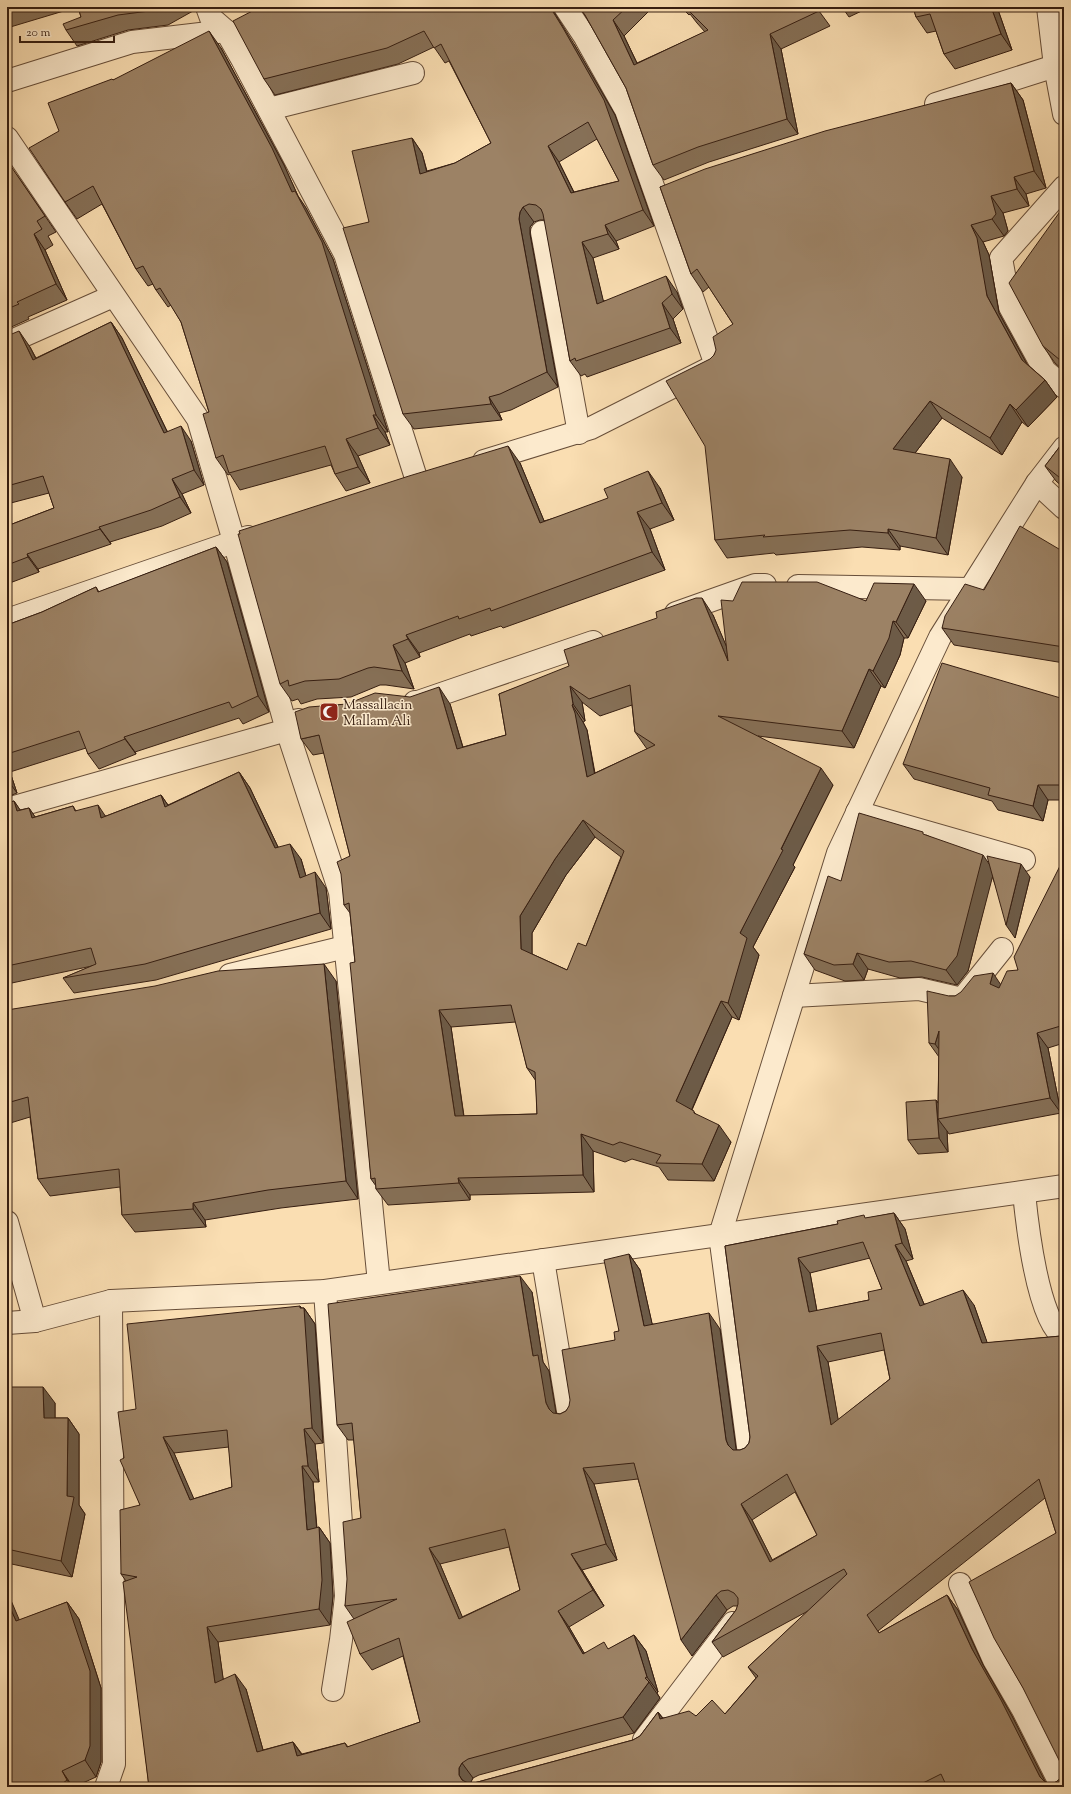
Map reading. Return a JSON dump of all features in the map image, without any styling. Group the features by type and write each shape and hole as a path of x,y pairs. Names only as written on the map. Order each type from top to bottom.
{"street":[{"path":"207,7 211,18 226,31 269,109 345,254 417,481"},
{"path":"462,468 579,433 716,365 626,110 585,37 565,7"},
{"path":"1048,7 1055,66 1064,114"},
{"path":"7,81 132,42 226,31"},
{"path":"919,109 1055,66"},
{"path":"269,109 413,73"},
{"path":"7,138 198,420 234,541 287,730 340,892 379,1283"},
{"path":"1064,186 1001,258 1010,307 1045,370 1064,387"},
{"path":"656,197 677,188"},
{"path":"542,232 579,433"},
{"path":"7,343 113,296"},
{"path":"750,1454 720,1235 838,853 940,637 1037,483 1064,448"},
{"path":"395,488 440,475"},
{"path":"1037,483 1064,508"},
{"path":"7,620 263,532"},
{"path":"658,619 755,585 970,589"},
{"path":"398,699 418,702 613,634"},
{"path":"7,809 287,730 300,717 318,711"},
{"path":"857,812 1024,860"},
{"path":"210,980 345,947"},
{"path":"794,996 919,989 962,999 1002,949"},
{"path":"7,1323 35,1321 111,1301 325,1291 1024,1193 1064,1186"},
{"path":"1024,1193 1031,1252 1042,1299 1058,1333 1064,1337"},
{"path":"7,1222 35,1321"},
{"path":"543,1260 569,1418"},
{"path":"325,1291 346,1596 333,1690"},
{"path":"106,1787 114,1764 111,1301"},
{"path":"960,1584 994,1660 1023,1710 1062,1787"},
{"path":"626,1748 641,1744 737,1618"}],"building":[{"path":"78,7 162,7 157,10 118,15 66,30 63,24 81,17"},
{"path":"260,7 550,7 604,100 643,210 605,225 608,234 582,242 597,304 666,276 672,294 662,303 670,328 576,361 575,358 570,361 543,214 541,209 536,205 529,204 523,207 520,212 519,219 547,372 500,394 489,397 491,404 403,414 343,228 369,222 352,151 412,138 420,174 455,163 491,143 441,44 434,48 424,31 387,48 264,79 233,21","holes":["588,122 619,181 571,193 548,146"]},
{"path":"579,7 627,7 613,20 634,65 708,30 686,8 688,7 815,7 819,11 770,34 787,119 698,147 653,165 626,88"},
{"path":"913,7 991,7 1001,34 944,54 930,14 916,17"},
{"path":"209,31 272,148 292,192 295,191 322,242 376,415 373,415 378,428 346,439 358,467 335,474 325,446 229,473 223,455 216,458 203,414 209,412 181,322 160,288 156,290 143,266 136,269 93,186 65,202 29,148 59,131 48,103 112,79 113,80"},
{"path":"1011,83 1034,171 1014,177 1017,189 991,196 996,214 992,219 971,225 977,238 987,296 1022,360 1045,380 1016,410 1010,404 990,438 930,401 893,449 950,459 936,538 888,529 888,533 850,530 763,537 765,535 715,540 705,446 666,381 710,359 716,350 713,337 733,324 697,269 691,274 660,187 705,169 825,131"},
{"path":"8,162 45,216 37,221 42,229 34,234 56,284 17,302 19,304 7,309 7,163"},
{"path":"1064,206 1064,355 1060,360 1043,346 1009,283"},
{"path":"111,322 164,433 181,426 194,470 172,479 180,497 151,510 99,527 100,529 27,554 28,557 7,565 7,526 54,508 43,476 7,486 7,336 19,331 33,360"},
{"path":"1064,441 1064,481 1045,466"},
{"path":"508,446 540,523 608,498 604,489 648,471 662,503 637,512 652,552 491,611 490,608 459,619 458,616 406,635 408,639 393,645 402,671 374,667 339,679 305,681 289,686 288,680 280,684 238,534 240,534 239,531 409,476"},
{"path":"1020,526 1064,552 1064,647 942,628 945,616 965,584 984,590"},
{"path":"216,547 258,696 232,708 229,702 124,737 125,739 88,754 79,731 7,754 7,625 42,612 96,587 98,592"},
{"path":"742,582 817,582 866,601 874,583 914,584 896,622 893,621 889,638 873,671 869,669 842,731 718,716 821,768 781,849 783,850 740,933 747,938 728,1003 721,1001 676,1101 694,1111 694,1113 719,1125 702,1164 656,1163 661,1155 620,1142 613,1145 581,1134 583,1175 458,1178 459,1183 376,1189 375,1178 371,1179 350,963 355,962 349,903 344,905 341,874 337,862 350,856 319,735 301,739 295,712 309,707 347,704 375,693 410,697 439,687 457,749 506,735 499,694 569,666 564,650 657,618 656,612 696,598 702,598 728,661 721,600 733,601","holes":["630,685 635,732 655,745 587,777 575,713 572,705 570,686 589,699","583,820 624,851 586,946 578,943 567,970 521,949 520,916 555,859","511,1005 527,1068 535,1072 537,1114 455,1116 439,1010"]},
{"path":"942,663 1064,699 1064,785 1038,785 1033,806 988,795 990,788 903,764"},
{"path":"239,772 275,848 290,844 300,878 315,872 320,913 145,964 63,978 96,964 91,948 7,966 7,803 14,801 17,811 29,808 32,818 73,806 75,811 98,805 101,818 161,795 165,807"},
{"path":"859,813 923,832 923,834 983,855 957,956 946,970 911,961 889,962 857,953 853,964 834,965 804,954 828,876 841,881"},
{"path":"987,856 1021,864 1006,925"},
{"path":"1064,858 1064,1025 1037,1033 1050,1098 938,1119 939,1031 935,1044 929,1043 927,991 955,996 961,992 974,976 993,973 990,984 999,988 1007,971 1018,970 1014,957"},
{"path":"324,964 346,1181 268,1190 193,1203 193,1209 122,1215 119,1169 38,1179 28,1097 7,1103 7,1010 155,986 218,971"},
{"path":"936,1100 939,1138 908,1140 906,1102"},
{"path":"894,1213 902,1243 895,1245 920,1306 963,1290 982,1343 1061,1336 1064,1342 1064,1787 947,1787 941,1774 915,1787 149,1787 123,1582 137,1577 121,1574 120,1510 140,1505 120,1460 124,1458 118,1412 136,1409 127,1324 300,1306 300,1308 304,1308 312,1428 304,1429 308,1466 302,1466 307,1530 319,1527 322,1580 319,1609 207,1627 215,1683 235,1674 257,1752 293,1742 297,1756 345,1743 347,1747 420,1722 399,1638 360,1654 347,1622 397,1599 345,1606 347,1579 343,1522 361,1518 352,1423 337,1425 328,1304 520,1276 533,1356 538,1355 546,1403 553,1413 560,1414 566,1411 570,1400 562,1350 615,1340 614,1332 619,1331 604,1260 629,1254 644,1326 709,1313 726,1440 728,1445 733,1450 740,1450 745,1448 749,1443 750,1437 725,1246 838,1224 837,1221 864,1215 865,1218","holes":["863,1242 882,1289 868,1292 869,1300 809,1312 798,1258","881,1333 890,1379 831,1425 817,1346","227,1430 232,1487 190,1500 163,1437","634,1463 681,1640 716,1595 721,1591 728,1590 734,1593 738,1598 738,1604 736,1610 712,1642 844,1569 847,1574 748,1667 758,1676 725,1714 712,1700 696,1716 689,1711 660,1719 658,1712 640,1736 633,1740 474,1783 468,1783 462,1780 459,1775 459,1768 462,1763 468,1759 623,1717 649,1682 645,1678 647,1677 634,1635 608,1649 604,1642 583,1654 558,1611 593,1590 571,1554 606,1544 583,1468","787,1474 817,1535 770,1562 741,1504","1039,1479 1056,1533 969,1582 994,1638 1023,1688 1062,1766 1063,1772 1061,1778 1050,1784 1040,1777 1001,1700 972,1649 947,1595 879,1633 867,1615","505,1529 520,1590 459,1619 429,1548"]},
{"path":"7,1387 43,1387 44,1418 68,1418 67,1496 74,1497 61,1561 7,1549"},
{"path":"7,1601 16,1621 67,1602 90,1671 90,1746 85,1760 62,1771 67,1780 58,1787 7,1787"}],"place":[{"name":"Massallacin Mallam Ali","path":"329,712"}]}
